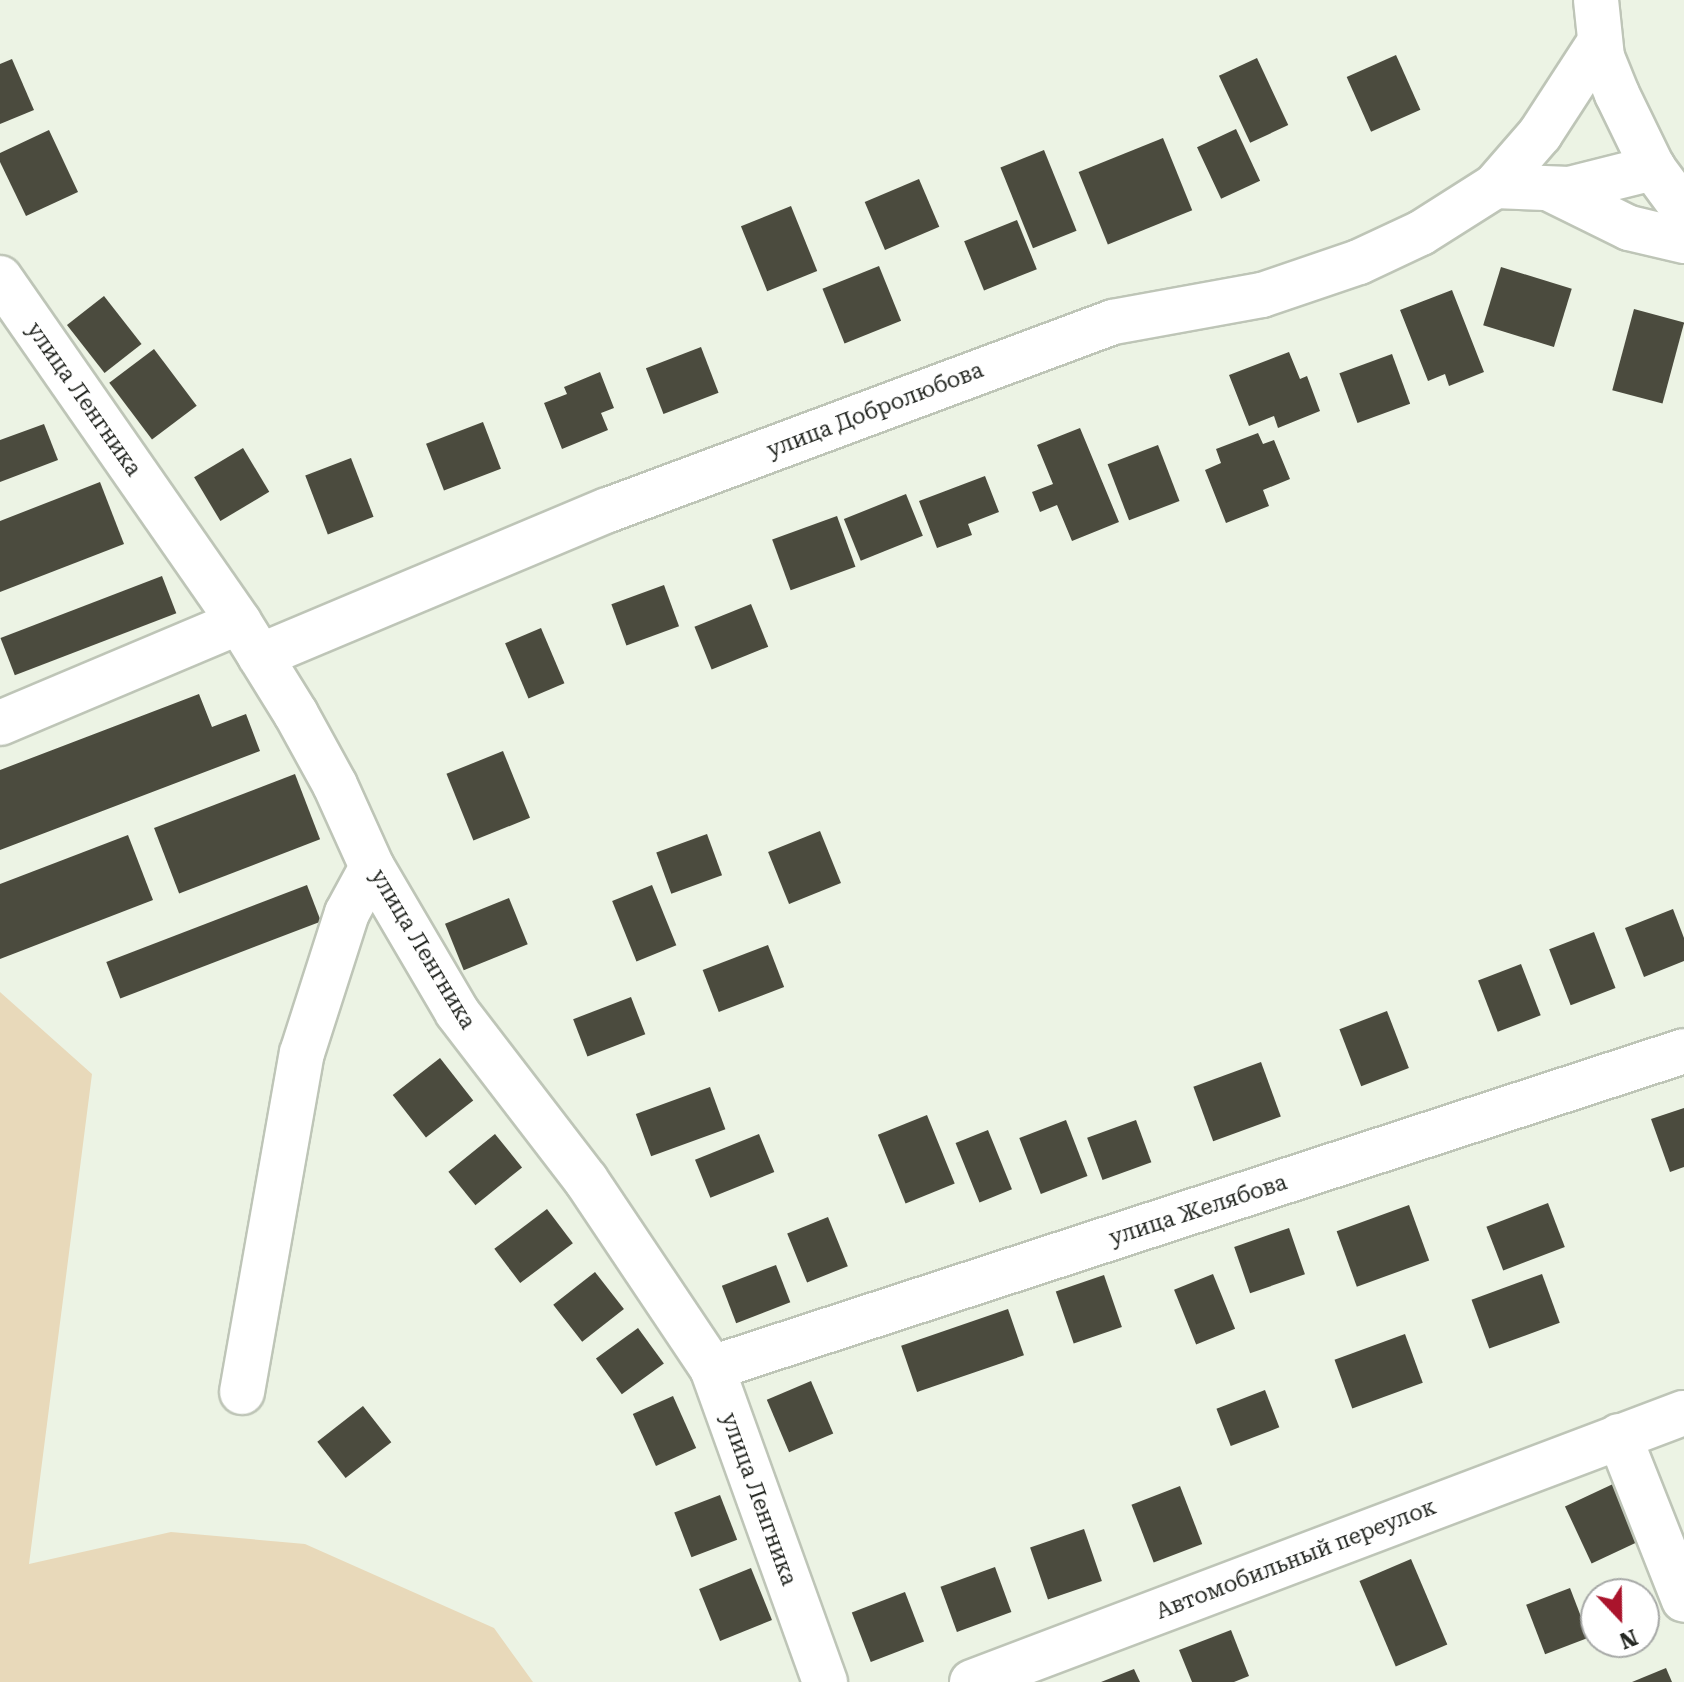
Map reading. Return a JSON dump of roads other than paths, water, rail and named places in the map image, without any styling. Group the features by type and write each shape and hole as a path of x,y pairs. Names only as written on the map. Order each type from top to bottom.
{"street":[{"path":"1596,0 1599,43 1617,94 1653,168 1684,210"},
{"name":"улица Добролюбова","path":"0,723 250,639 1113,322 1262,295 1359,262 1421,233 1495,186 1540,134 1599,43"},
{"path":"1495,186 1552,190 1600,183 1653,168"},
{"path":"1552,190 1629,228 1664,239 1684,241"},
{"name":"улица Ленгника","path":"0,278 250,639 335,785 372,867 457,1012 586,1180 712,1368 825,1682"},
{"path":"242,1392 302,1053 347,913 372,867"},
{"name":"улица Желябова","path":"712,1368 1684,1051"},
{"name":"Автомобильный переулок","path":"972,1682 1683,1413"},
{"path":"1619,1436 1684,1600"}]}
